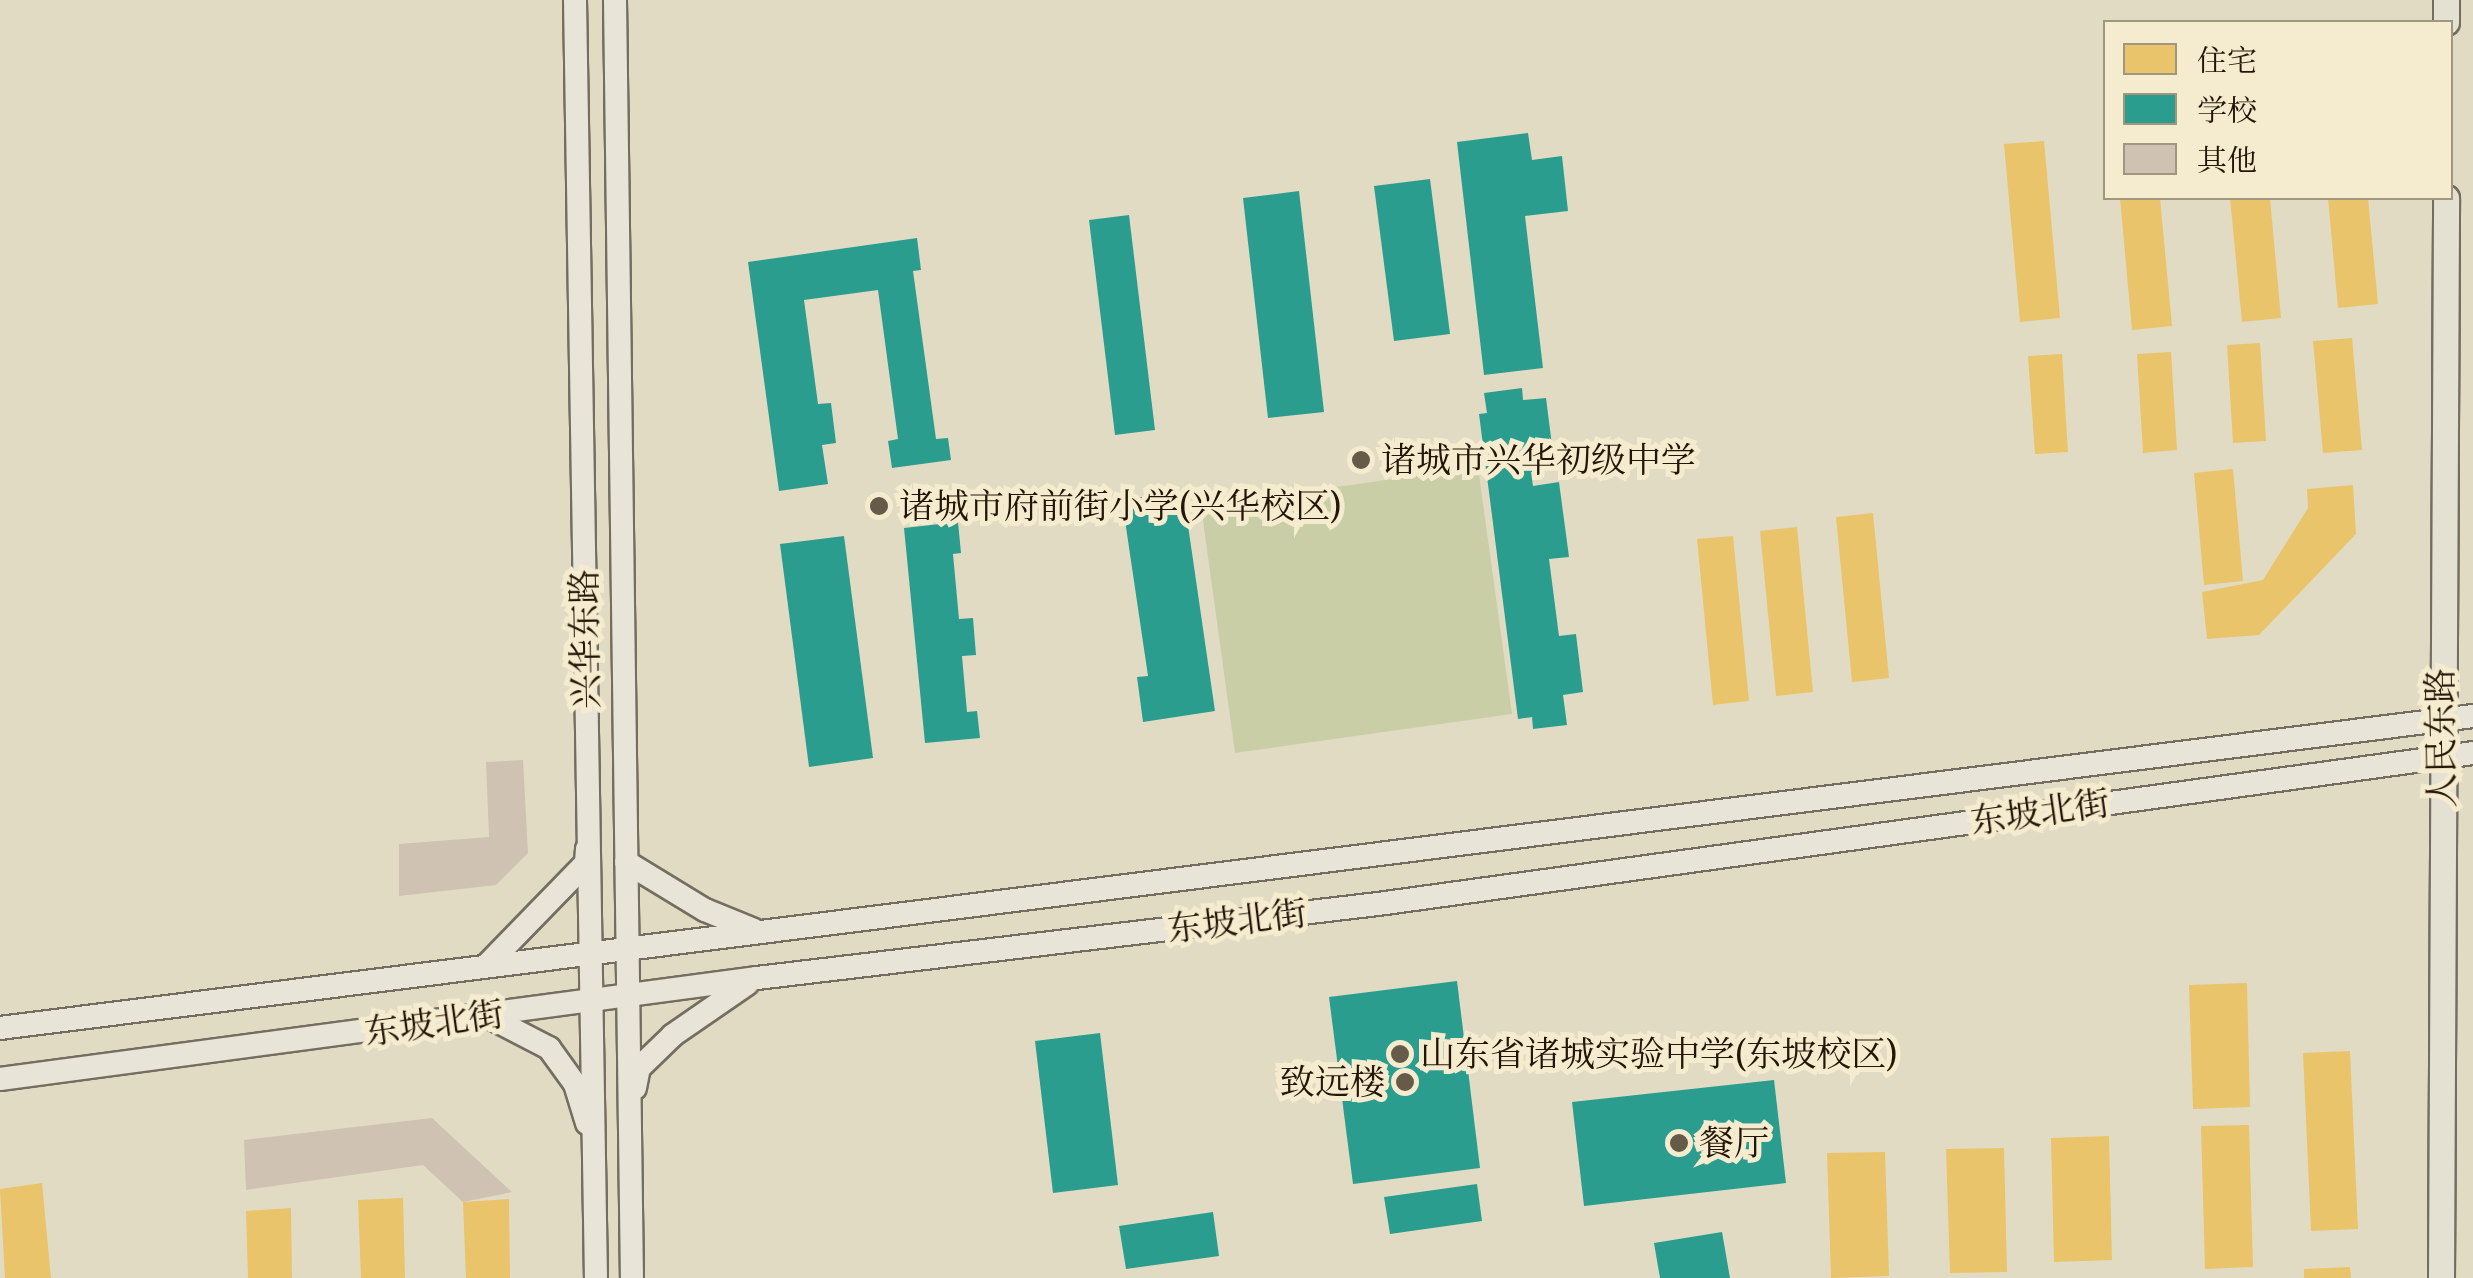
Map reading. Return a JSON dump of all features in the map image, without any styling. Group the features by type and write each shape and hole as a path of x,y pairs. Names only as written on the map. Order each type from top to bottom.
{"main road":[{"name":"兴华东路","path":"575,0 588,830 594,956 596,1278"},
{"path":"614,0 632,1278"},
{"name":"人民东路","path":"2441,1278 2439,718 2446,200"},
{"name":"东坡北街","path":"0,1028 2473,716"},
{"name":"东坡北街","path":"0,1078 757,978 1378,904 2473,753"},
{"path":"486,966 586,863 588,830"},
{"path":"626,862 704,910 758,932"},
{"path":"629,1111 640,1068 699,1014 757,978"},
{"path":"486,1016 549,1048 576,1084 594,1148"}],"green space":[{"path":"1478,467 1512,714 1235,753 1201,506"}],"building: 住宅":[{"path":"2044,141 2060,318 2020,322 2004,144"},
{"path":"2120,200 2160,200 2172,326 2132,330"},
{"path":"2230,200 2270,200 2281,318 2242,322"},
{"path":"2328,200 2368,200 2378,304 2338,308"},
{"path":"2352,338 2362,450 2323,453 2313,341"},
{"path":"2260,343 2266,441 2233,443 2227,345"},
{"path":"2171,352 2177,450 2143,453 2137,354"},
{"path":"2062,354 2068,452 2035,454 2028,356"},
{"path":"2233,469 2243,581 2204,585 2194,473"},
{"path":"2353,485 2356,534 2259,635 2207,639 2202,592 2263,580 2308,508 2307,489"},
{"path":"1873,513 1889,678 1852,682 1836,517"},
{"path":"1797,527 1813,692 1776,696 1760,531"},
{"path":"1733,536 1749,701 1713,705 1697,539"},
{"path":"2247,983 2250,1107 2193,1109 2189,985"},
{"path":"2350,1051 2358,1229 2311,1231 2303,1053"},
{"path":"2249,1125 2253,1267 2205,1269 2201,1126"},
{"path":"2109,1136 2112,1260 2054,1262 2051,1138"},
{"path":"2004,1148 2007,1272 1950,1273 1946,1149"},
{"path":"1885,1152 1889,1276 1831,1278 1827,1153"},
{"path":"42,1183 51,1278 5,1278 0,1189"},
{"path":"403,1198 405,1278 361,1278 358,1200"},
{"path":"509,1199 510,1278 466,1278 463,1202"},
{"path":"291,1208 292,1278 248,1278 246,1211"},
{"path":"2350,1267 2351,1278 2304,1278 2304,1269"}],"building: 学校":[{"path":"1528,133 1532,160 1562,156 1568,211 1525,216 1543,368 1484,375 1457,142"},
{"path":"1430,179 1450,334 1394,341 1374,186"},
{"path":"1299,191 1324,412 1268,418 1243,198"},
{"path":"1129,215 1155,430 1115,435 1089,220"},
{"path":"917,238 921,270 913,271 936,439 948,438 951,460 892,468 888,441 898,439 878,290 804,300 818,404 831,403 836,443 822,445 828,484 779,491 748,262"},
{"path":"1522,388 1523,400 1546,398 1555,469 1531,472 1533,486 1559,482 1569,557 1549,559 1559,636 1576,634 1583,692 1563,695 1567,725 1533,729 1532,717 1518,719 1479,414 1487,413 1484,393"},
{"path":"1183,491 1215,711 1143,722 1137,677 1148,676 1122,500"},
{"path":"958,522 961,553 953,554 959,619 973,618 976,655 962,656 967,712 977,711 980,738 925,743 904,528"},
{"path":"844,536 873,758 809,767 780,544"},
{"name":"致远楼","path":"1457,981 1480,1168 1353,1184 1329,997"},
{"path":"1100,1033 1118,1185 1053,1193 1035,1041"},
{"name":"餐厅","path":"1774,1080 1786,1183 1584,1206 1572,1102"},
{"path":"1477,1184 1482,1221 1390,1234 1384,1197"},
{"path":"1213,1212 1219,1256 1126,1269 1119,1226"},
{"path":"1722,1232 1730,1278 1660,1278 1654,1243"}],"building: 其他":[{"path":"523,760 528,853 496,885 399,896 399,844 489,837 486,762"},
{"path":"432,1118 512,1192 463,1202 423,1165 246,1190 244,1140"}],"place":[{"name":"诸城市兴华初级中学","path":"1361,460"},
{"name":"诸城市府前街小学(兴华校区)","path":"879,506"},
{"name":"山东省诸城实验中学(东坡校区)","path":"1400,1054"},
{"name":"致远楼","path":"1405,1082"},
{"name":"餐厅","path":"1679,1143"}]}
